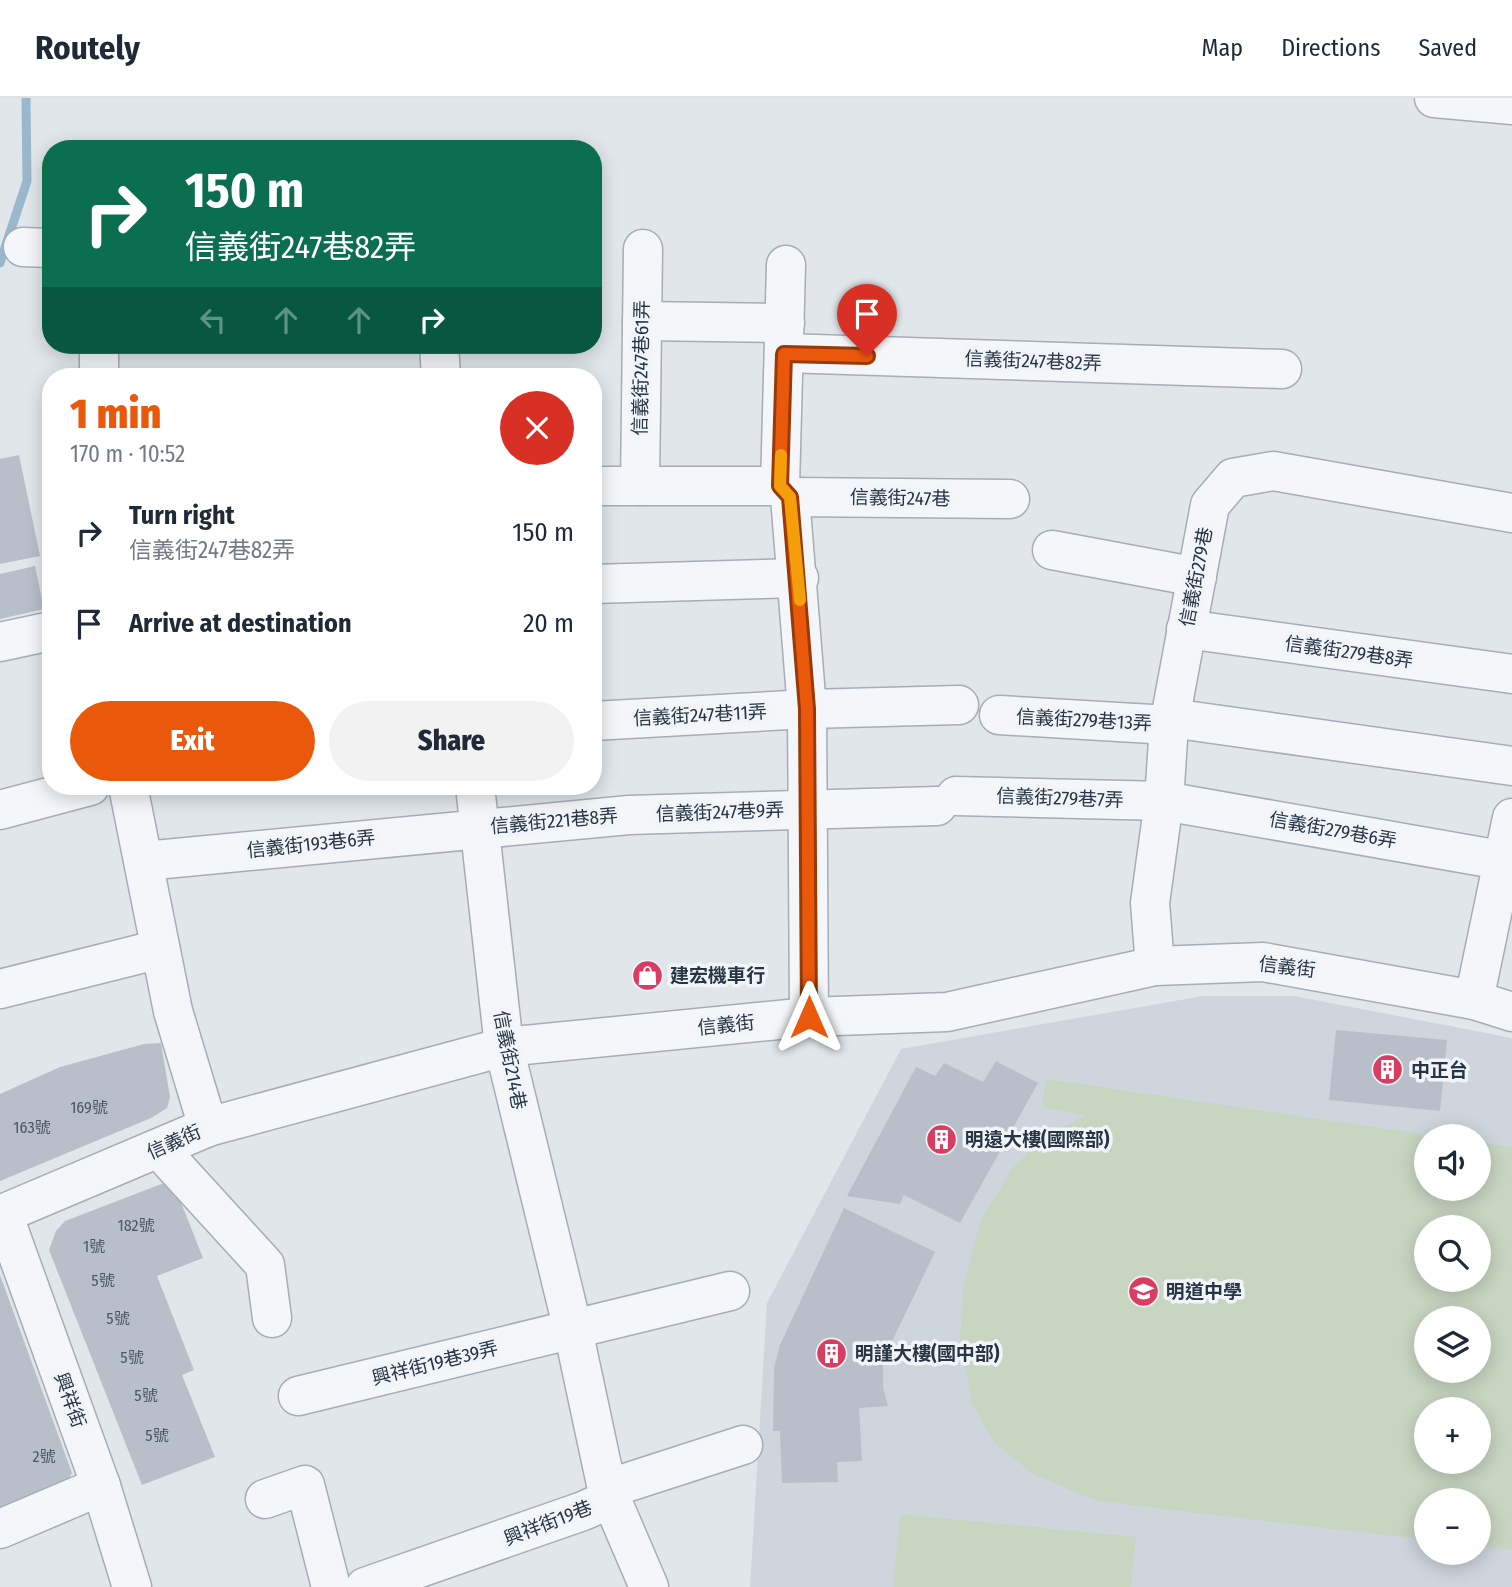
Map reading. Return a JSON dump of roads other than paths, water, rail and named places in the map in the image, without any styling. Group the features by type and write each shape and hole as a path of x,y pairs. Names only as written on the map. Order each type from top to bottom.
{"street":[{"path":"1434,98 1512,104"},
{"name":"信義街247巷61弄","path":"640,486 643,249"},
{"path":"786,265 785,491 799,578 807,709 810,809 809,1017"},
{"name":"信義街247巷82弄","path":"642,321 785,338 1282,369"},
{"name":"信義街279巷","path":"1155,966 1150,903 1164,801 1170,722 1210,505 1233,478 1273,471 1512,513"},
{"name":"信義街247巷","path":"602,486 1010,499"},
{"path":"1052,550 1197,577"},
{"path":"602,584 799,578"},
{"name":"信義街279巷8弄","path":"1186,629 1512,674"},
{"path":"0,642 42,633"},
{"name":"信義街247巷11弄","path":"602,720 807,709 959,705"},
{"name":"信義街279巷13弄","path":"999,715 1170,722 1512,766"},
{"path":"0,810 56,795"},
{"path":"130,795 173,1011 208,1127"},
{"name":"信義街214巷","path":"476,795 504,1047 573,1330"},
{"name":"信義街279巷7弄","path":"810,809 947,801 1164,801"},
{"name":"信義街279巷6弄","path":"1164,801 1507,861"},
{"name":"信義街247巷9弄","path":"629,815 810,809"},
{"name":"信義街221巷8弄","path":"478,828 629,815"},
{"path":"1474,1000 1507,861 1512,818"},
{"name":"信義街193巷6弄","path":"144,861 478,828"},
{"path":"0,989 160,949"},
{"name":"信義街","path":"2,1214 208,1127 335,1090 504,1047 809,1017 947,1012 1155,966 1263,962 1474,1000 1512,1012"},
{"path":"159,1149 265,1265 272,1318"},
{"name":"興祥街","path":"2,1214 101,1486 132,1587"},
{"name":"興祥街19巷39弄","path":"298,1396 730,1292"},
{"name":"興祥街19巷","path":"365,1587 433,1576 603,1502 607,1489 573,1330"},
{"path":"649,1587 607,1489 743,1445"},
{"path":"265,1499 306,1485 331,1587"},
{"path":"0,1529 101,1486"}],"waterway":[{"path":"0,263 27,181 26,98"}],"place":[{"name":"建宏機車行","path":"647,975"},
{"name":"中正台","path":"1388,1070"},
{"name":"明遠大樓(國際部)","path":"942,1139"},
{"name":"明道中學","path":"1143,1291"},
{"name":"明謹大樓(國中部)","path":"832,1353"}]}
